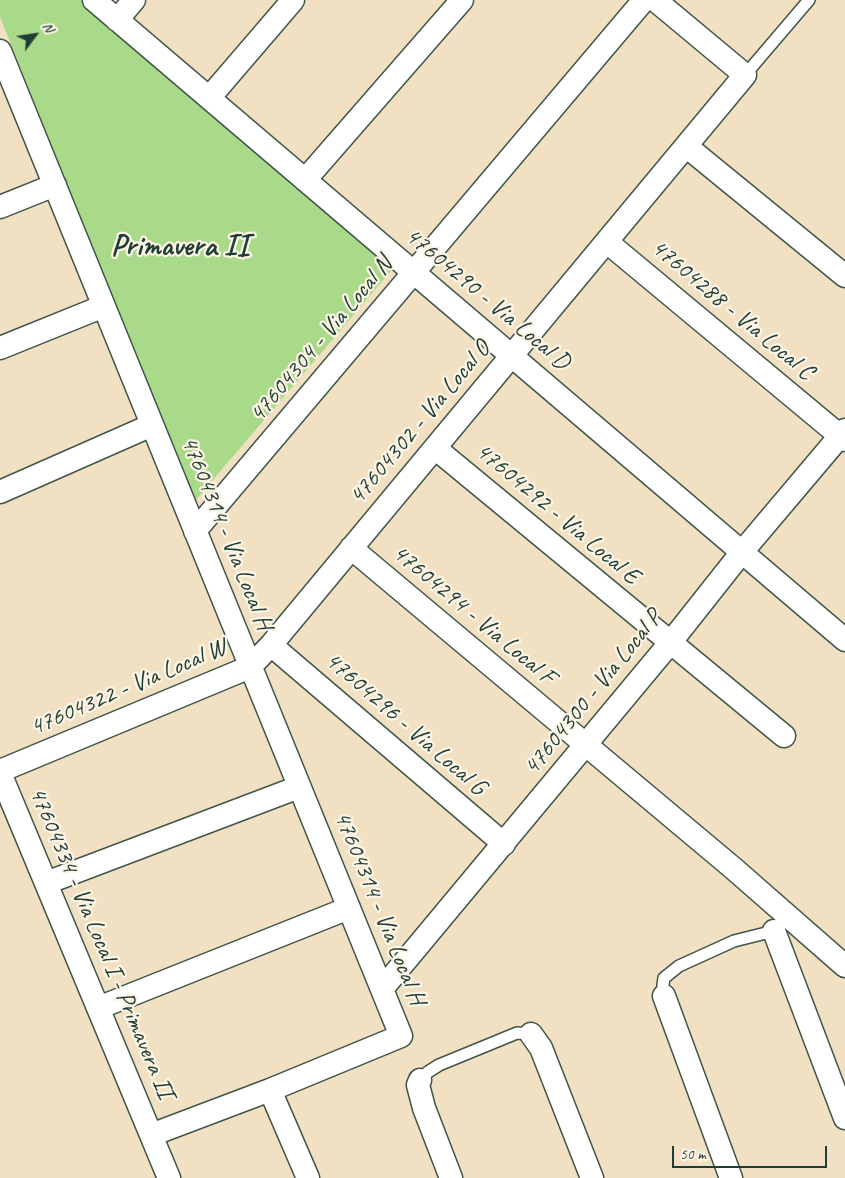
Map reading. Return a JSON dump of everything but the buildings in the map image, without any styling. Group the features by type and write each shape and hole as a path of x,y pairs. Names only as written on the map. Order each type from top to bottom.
{"street":[{"name":"47604290 - Via Local D","path":"94,0 845,640"},
{"path":"117,20 134,0"},
{"path":"209,98 294,0"},
{"path":"305,180 462,0"},
{"path":"644,0 743,78"},
{"name":"47604304 - Via Local N","path":"195,531 644,0"},
{"path":"655,0 743,78"},
{"name":"47604314 - Via Local H","path":"2,61 55,185 401,1036 270,1090"},
{"name":"47604302 - Via Local O","path":"250,667 271,645 743,78"},
{"path":"686,146 845,276"},
{"path":"0,207 55,185"},
{"name":"47604288 - Via Local C","path":"607,242 843,435"},
{"path":"0,348 104,306"},
{"path":"0,492 152,425"},
{"name":"47604300 - Via Local P","path":"382,989 670,643 742,552 843,435"},
{"name":"47604292 - Via Local E","path":"434,448 784,736"},
{"name":"47604294 - Via Local F","path":"351,548 586,744 796,922 845,966"},
{"name":"47604296 - Via Local G","path":"271,645 504,844"},
{"name":"47604322 - Via Local W","path":"0,772 250,667"},
{"name":"47604334 - Via Local I - Primavera II","path":"0,772 169,1178"},
{"path":"46,883 299,787"},
{"path":"98,1008 349,908"},
{"path":"774,931 845,1118"},
{"path":"664,996 731,1178"},
{"path":"531,1034 542,1048 592,1178"},
{"path":"420,1080 418,1085 424,1108 451,1178"},
{"path":"151,1135 270,1090 308,1178"}],"lane":[{"path":"743,78 810,0"},
{"path":"664,996 662,985 664,978 679,966 734,941 774,931 796,922"},
{"path":"420,1080 428,1072 440,1065 517,1033 531,1034"}],"green space":[{"path":"0,0 81,0 396,265 195,501 0,17"}],"district":[{"name":"Primavera II","path":"180,247"}]}
